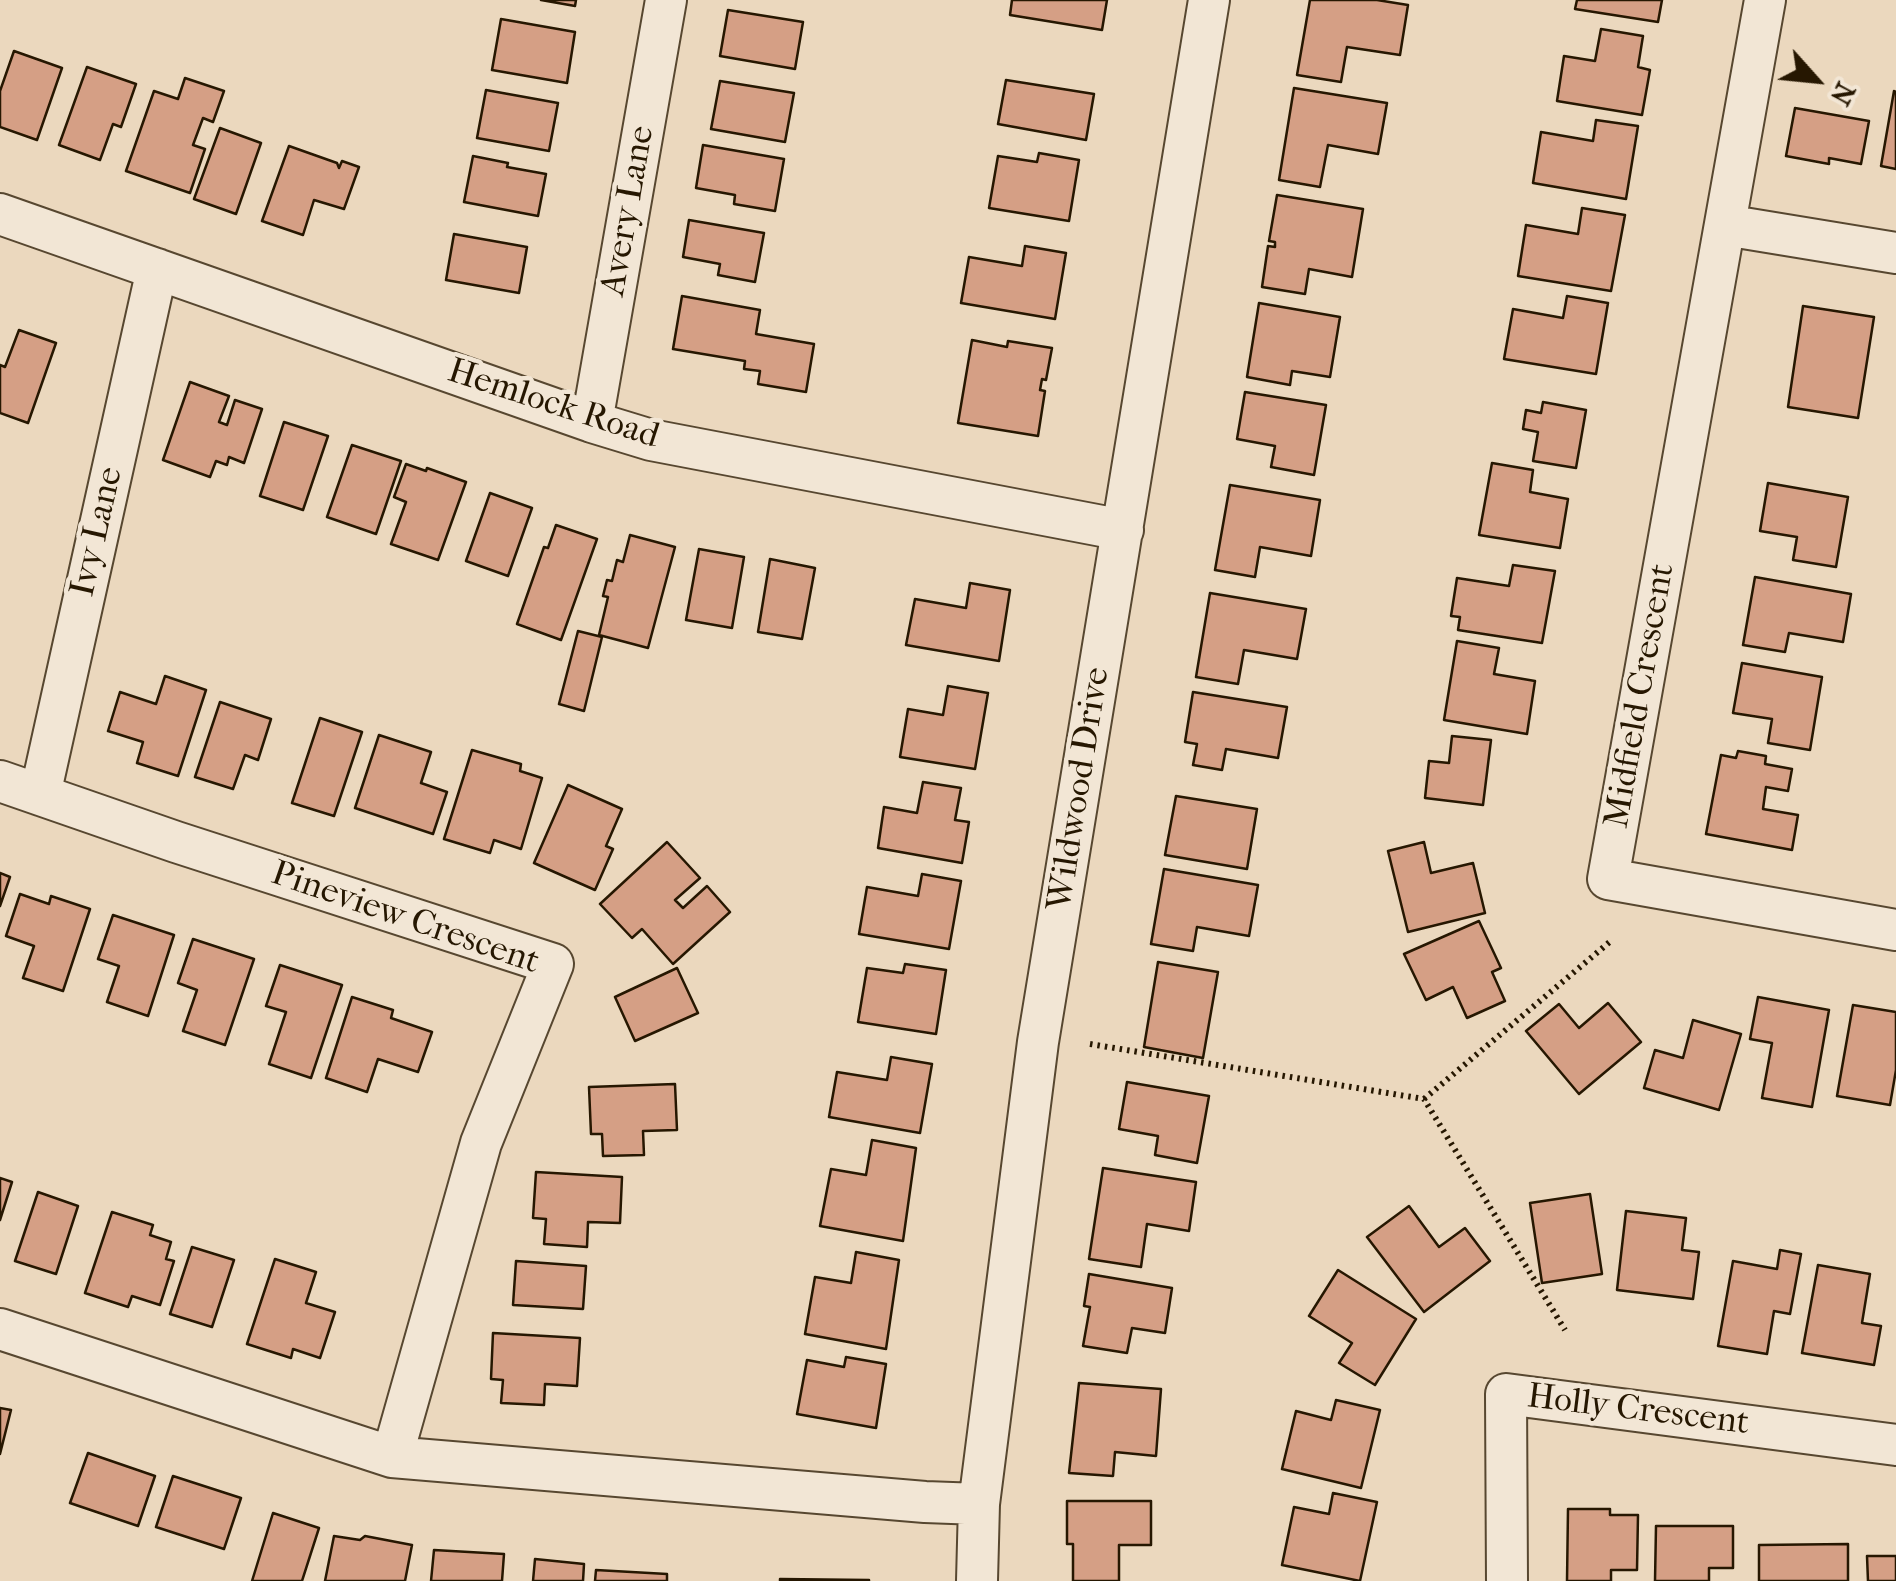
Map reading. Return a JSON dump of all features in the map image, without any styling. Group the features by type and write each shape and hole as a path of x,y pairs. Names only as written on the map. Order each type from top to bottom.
{"street":[{"name":"Avery Lane","path":"592,422 666,0"},
{"name":"Wildwood Drive","path":"977,1581 979,1504 1038,1042 1210,0"},
{"name":"Midfield Crescent","path":"1765,0 1608,880 1896,930"},
{"name":"Hemlock Road","path":"0,214 651,440 1124,530"},
{"path":"1725,226 1896,253"},
{"name":"Ivy Lane","path":"40,795 157,269"},
{"name":"Pineview Crescent","path":"0,781 553,964 481,1143 392,1456"},
{"path":"0,1328 392,1456 979,1504"},
{"name":"Holly Crescent","path":"1507,1581 1506,1394 1896,1444"}],"path":[{"path":"1424,1099 1612,940"},
{"path":"1090,1044 1424,1099 1565,1330"}],"building":[{"path":"541,0 576,0 575,6"},
{"path":"1012,0 1107,0 1102,30 1010,15"},
{"path":"1310,0 1377,0 1408,5 1400,55 1347,47 1341,82 1297,75"},
{"path":"1577,0 1662,0 1658,22 1575,9"},
{"path":"728,10 803,22 795,69 720,56"},
{"path":"501,19 575,32 567,83 492,70"},
{"path":"1601,29 1643,36 1638,67 1650,70 1642,115 1557,101 1564,56 1595,61"},
{"path":"14,51 62,68 37,140 0,127 0,91"},
{"path":"87,67 136,84 121,127 113,124 100,160 59,145"},
{"path":"185,78 224,91 213,122 203,118 193,145 205,149 190,193 126,171 154,91 178,99"},
{"path":"1006,80 1094,94 1086,140 998,124"},
{"path":"720,81 794,93 785,142 711,129"},
{"path":"1294,88 1387,103 1378,154 1328,145 1320,187 1279,180"},
{"path":"486,90 558,103 549,151 477,138"},
{"path":"1896,92 1896,169 1881,166"},
{"path":"1795,108 1869,121 1861,164 1829,158 1829,164 1786,156"},
{"path":"1596,120 1638,126 1626,199 1533,183 1541,132 1593,141"},
{"path":"220,128 261,143 236,214 194,199"},
{"path":"703,145 784,159 775,211 734,204 735,195 696,188"},
{"path":"289,146 337,163 339,168 342,161 359,167 344,209 314,200 303,235 262,221"},
{"path":"1039,153 1079,160 1069,221 989,208 998,156 1037,162"},
{"path":"473,156 546,174 538,216 464,202"},
{"path":"1277,195 1363,209 1352,277 1309,269 1305,294 1262,287 1268,246 1275,247 1275,242 1269,241"},
{"path":"1582,208 1625,215 1611,291 1518,276 1526,225 1578,234"},
{"path":"689,220 764,233 755,282 718,275 720,264 683,257"},
{"path":"454,234 527,247 519,293 446,280"},
{"path":"1025,246 1066,253 1055,319 961,303 969,257 1022,266"},
{"path":"682,296 760,310 756,334 814,344 806,392 758,384 760,371 744,369 745,361 673,349"},
{"path":"1567,296 1608,303 1596,374 1504,359 1513,309 1563,318"},
{"path":"1259,303 1340,317 1330,377 1292,371 1290,385 1247,377"},
{"path":"1803,306 1874,317 1858,418 1788,407"},
{"path":"19,330 56,343 28,423 0,413 0,365 5,367"},
{"path":"972,340 1007,347 1008,341 1052,348 1046,380 1042,379 1040,390 1045,391 1038,436 958,423"},
{"path":"190,382 229,396 219,422 227,425 235,400 262,409 244,463 229,457 227,465 216,461 210,477 163,460"},
{"path":"1245,392 1326,405 1314,475 1271,467 1275,446 1237,439"},
{"path":"1543,402 1586,410 1576,468 1533,461 1538,432 1523,429 1526,410 1541,413"},
{"path":"284,422 328,436 303,510 260,496"},
{"path":"352,445 401,461 376,534 327,517"},
{"path":"1492,463 1533,470 1530,492 1568,499 1560,548 1479,535"},
{"path":"406,464 466,482 438,560 391,544 406,502 394,497"},
{"path":"1768,483 1848,497 1836,567 1793,560 1797,537 1760,531"},
{"path":"1230,485 1320,500 1311,556 1260,547 1255,577 1215,570"},
{"path":"490,493 532,508 508,576 466,561"},
{"path":"556,525 597,539 561,640 517,624 544,547 548,548"},
{"path":"630,535 675,547 648,648 599,635 608,597 603,596 607,580 612,581 617,560 623,562"},
{"path":"699,549 744,557 732,628 686,620"},
{"path":"770,559 815,568 802,639 758,632"},
{"path":"1513,565 1555,571 1542,643 1458,630 1460,617 1451,616 1457,578 1509,586"},
{"path":"1755,577 1851,594 1843,642 1789,633 1785,652 1743,645"},
{"path":"970,583 1010,590 999,661 906,645 915,599 966,608"},
{"path":"1210,593 1306,609 1297,659 1244,650 1238,684 1196,677"},
{"path":"578,631 602,637 584,711 559,704"},
{"path":"1457,641 1499,648 1494,674 1535,681 1527,734 1444,720"},
{"path":"1742,663 1822,677 1810,750 1768,743 1772,719 1733,713"},
{"path":"165,676 206,690 178,776 137,763 143,742 108,731 120,692 156,704"},
{"path":"948,686 988,693 975,769 900,757 908,709 943,715"},
{"path":"1193,692 1287,707 1278,758 1226,749 1222,770 1193,765 1197,744 1185,742"},
{"path":"220,702 271,719 258,760 245,755 233,789 195,777"},
{"path":"320,718 362,732 334,816 292,803"},
{"path":"379,735 431,752 421,783 447,792 433,834 355,808"},
{"path":"1452,736 1491,740 1483,805 1425,798 1429,761 1449,763"},
{"path":"472,750 521,764 520,771 542,778 521,849 494,840 490,853 444,839"},
{"path":"1738,751 1766,756 1765,764 1792,769 1788,791 1766,787 1763,809 1798,815 1792,850 1706,834 1721,755 1736,758"},
{"path":"923,782 961,788 955,820 969,822 962,863 878,848 884,807 917,813"},
{"path":"568,785 622,809 606,846 613,849 595,890 534,863"},
{"path":"1176,796 1257,809 1247,869 1165,855"},
{"path":"667,842 700,878 675,900 683,908 707,886 730,912 673,964 642,929 632,938 600,904"},
{"path":"1424,842 1431,873 1473,863 1485,913 1408,932 1388,851"},
{"path":"1164,869 1258,885 1249,936 1197,927 1193,951 1151,944"},
{"path":"0,873 10,877 0,906"},
{"path":"922,874 961,881 949,949 859,934 867,887 918,896"},
{"path":"20,894 49,904 51,896 90,909 63,991 23,978 34,946 6,936"},
{"path":"113,915 174,935 148,1016 107,1002 119,966 98,959"},
{"path":"1479,921 1501,968 1492,972 1505,1001 1467,1018 1453,987 1426,1000 1404,954"},
{"path":"193,939 254,959 225,1045 183,1031 197,990 178,983"},
{"path":"1158,962 1218,972 1203,1058 1144,1047"},
{"path":"905,964 946,970 936,1034 858,1022 867,968 903,973"},
{"path":"280,965 342,985 311,1078 269,1064 286,1012 266,1006"},
{"path":"677,968 698,1013 635,1041 615,997"},
{"path":"352,997 393,1010 391,1018 432,1032 418,1072 378,1059 367,1092 326,1078"},
{"path":"1758,997 1829,1010 1812,1107 1762,1098 1772,1043 1750,1039"},
{"path":"1608,1003 1641,1042 1579,1094 1526,1031 1559,1004 1579,1028"},
{"path":"1853,1005 1896,1012 1896,1070 1890,1105 1837,1096"},
{"path":"1693,1020 1741,1034 1719,1110 1644,1088 1655,1050 1683,1058"},
{"path":"891,1057 932,1064 920,1133 829,1117 837,1072 887,1080"},
{"path":"1127,1082 1209,1096 1197,1163 1155,1155 1158,1136 1119,1129"},
{"path":"675,1084 677,1130 643,1131 644,1155 603,1156 602,1134 591,1134 589,1087"},
{"path":"872,1140 916,1148 903,1241 820,1226 831,1169 866,1175"},
{"path":"1103,1168 1196,1182 1189,1231 1147,1224 1141,1267 1089,1259"},
{"path":"536,1172 622,1177 620,1223 588,1222 587,1247 544,1244 546,1219 533,1218"},
{"path":"0,1178 12,1182 0,1220"},
{"path":"38,1192 78,1206 56,1274 15,1261"},
{"path":"1590,1194 1602,1274 1542,1283 1530,1203"},
{"path":"1409,1206 1439,1247 1465,1228 1490,1261 1424,1312 1367,1237"},
{"path":"1626,1211 1686,1218 1682,1250 1699,1252 1693,1299 1617,1290"},
{"path":"112,1212 153,1225 150,1235 171,1242 166,1259 174,1261 160,1305 132,1296 128,1307 85,1293"},
{"path":"192,1247 234,1260 212,1327 170,1314"},
{"path":"1780,1250 1801,1254 1790,1314 1774,1311 1767,1354 1718,1346 1733,1261 1777,1269"},
{"path":"856,1252 899,1260 886,1349 805,1334 815,1277 851,1283"},
{"path":"275,1259 316,1272 306,1303 335,1312 320,1358 293,1349 291,1358 247,1344"},
{"path":"516,1261 586,1266 583,1309 513,1305"},
{"path":"1818,1265 1870,1274 1862,1323 1881,1326 1874,1365 1802,1353"},
{"path":"1338,1270 1416,1319 1375,1385 1339,1363 1352,1343 1309,1316"},
{"path":"1089,1274 1172,1288 1165,1333 1132,1328 1127,1353 1083,1346 1090,1307 1084,1306"},
{"path":"493,1333 580,1338 577,1386 545,1384 544,1405 501,1403 503,1380 491,1379"},
{"path":"846,1357 886,1364 876,1428 797,1414 807,1360 844,1367"},
{"path":"1079,1383 1161,1389 1156,1456 1115,1452 1113,1476 1069,1473"},
{"path":"1336,1400 1380,1410 1361,1488 1282,1469 1296,1411 1331,1420"},
{"path":"0,1408 11,1410 0,1454"},
{"path":"88,1453 155,1476 138,1526 70,1503"},
{"path":"173,1476 241,1498 224,1549 156,1527"},
{"path":"1333,1493 1377,1502 1360,1581 1282,1565 1294,1507 1329,1514"},
{"path":"1067,1501 1151,1501 1151,1545 1119,1545 1119,1581 1073,1581 1073,1544 1067,1544"},
{"path":"1568,1509 1610,1509 1610,1515 1638,1515 1637,1570 1611,1570 1611,1581 1567,1581"},
{"path":"273,1513 319,1528 302,1581 252,1581"},
{"path":"1656,1526 1733,1526 1733,1568 1709,1568 1709,1581 1655,1581"},
{"path":"334,1536 360,1540 365,1536 412,1545 405,1581 325,1581"},
{"path":"1848,1544 1848,1581 1759,1581 1759,1545"},
{"path":"434,1550 504,1554 502,1581 431,1581"},
{"path":"1867,1556 1896,1556 1896,1581 1868,1581"},
{"path":"535,1559 584,1564 583,1581 533,1581"},
{"path":"596,1570 667,1574 667,1581 595,1581"},
{"path":"869,1580 869,1581 780,1581"}]}
